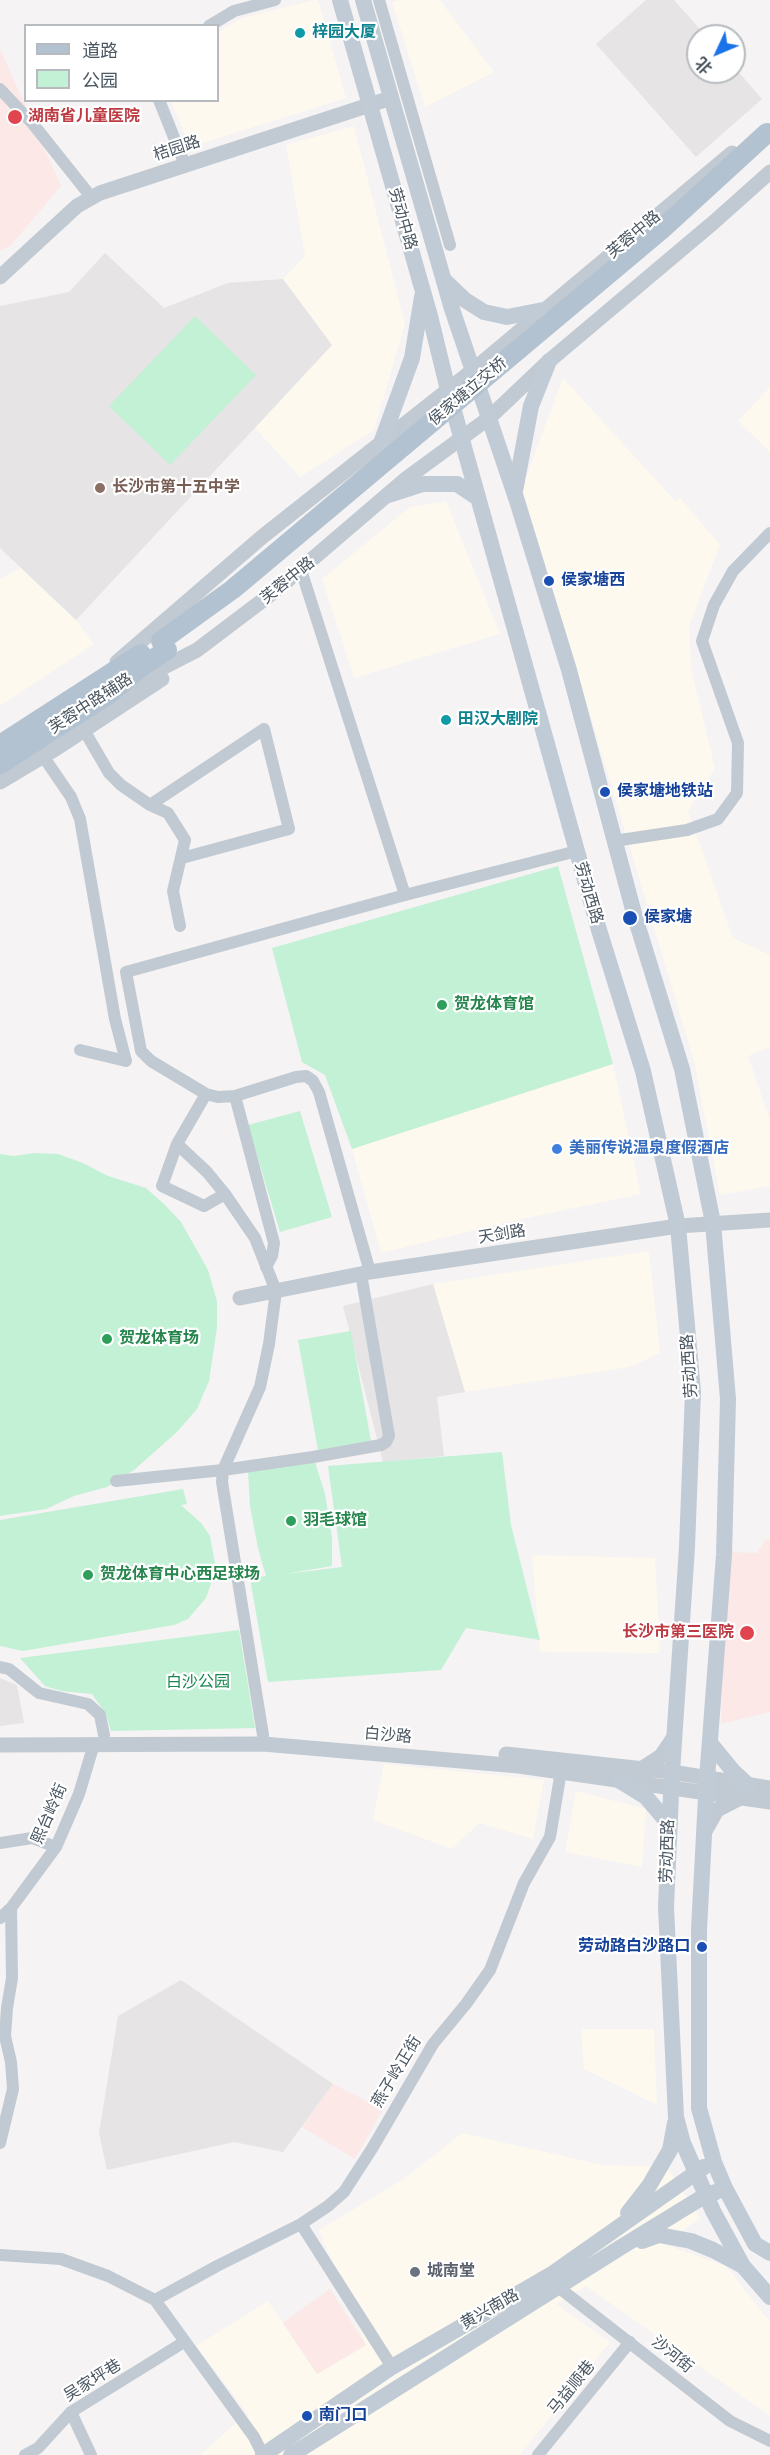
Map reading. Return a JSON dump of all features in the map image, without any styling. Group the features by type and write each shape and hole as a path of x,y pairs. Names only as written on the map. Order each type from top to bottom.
{"main road":[{"name":"劳动中路","path":"340,0 423,290 462,439"},
{"name":"劳动中路","path":"363,0 444,279 489,418"},
{"name":"侯家塘立交桥","path":"164,645 233,590 662,230 769,133"},
{"path":"444,279 465,300 484,312 507,317 543,310"},
{"path":"381,446 412,358 423,290"},
{"path":"515,495 531,406 549,361"},
{"path":"489,418 569,670 614,841 682,1069 713,1223 728,1399 724,1555 699,1929 699,2108 714,2162 725,2188 755,2244 770,2253"},
{"name":"劳动西路","path":"462,439 577,851 643,1071 678,1226 693,1392 687,1547 671,1780 666,1907 676,2117 683,2143 706,2196 743,2266 770,2297"},
{"path":"389,495 423,484 457,484 478,498"},
{"path":"0,745 90,686 164,645"},
{"path":"112,692 164,645"},
{"name":"芙蓉中路","path":"0,764 112,692"},
{"path":"710,1743 733,1772 744,1791"},
{"path":"620,1781 646,1797 669,1824"},
{"path":"612,2232 635,2206 670,2150 676,2117"},
{"name":"黄兴南路","path":"263,2455 309,2443 392,2367 552,2274 695,2171 714,2162"},
{"name":"黄兴南路","path":"291,2455 618,2249 706,2196 725,2188"},
{"path":"618,2249 659,2235 691,2241 743,2266"}],"street":[{"path":"212,24 234,11 274,0"},
{"path":"379,0 450,245"},
{"path":"0,88 33,124 92,198"},
{"name":"桔园路","path":"0,277 77,206 100,193 391,98"},
{"path":"160,102 184,165"},
{"name":"芙蓉中路","path":"448,390 762,128 769,133"},
{"name":"芙蓉中路","path":"112,692 197,650 301,570 407,478 489,418 549,361 770,172"},
{"path":"90,686 153,629 262,537 381,446 448,390"},
{"path":"614,841 687,830 718,819 736,793 738,742 702,640 714,605 733,571 770,534"},
{"path":"301,570 405,895"},
{"name":"芙蓉中路辅路","path":"0,782 174,672 197,650"},
{"path":"150,805 264,729 289,829 182,858"},
{"path":"84,730 109,773 121,785 150,805 168,813 185,840 173,891 180,926"},
{"path":"43,756 71,797 80,819 115,1019 126,1061 80,1050"},
{"path":"116,1481 223,1470 358,1449 381,1445 389,1436 365,1273 319,1092 313,1081 306,1076 296,1077 276,1081 235,1096 218,1097 206,1094 151,1061 141,1051 126,972 405,895 577,851"},
{"path":"206,1094 177,1144 162,1186 204,1206 225,1194"},
{"path":"235,1096 274,1243 272,1256 266,1267"},
{"path":"177,1144 207,1172 255,1238 276,1291 269,1344 260,1387 223,1470 222,1482 263,1735"},
{"name":"天剑路","path":"240,1298 365,1273 678,1226 770,1220"},
{"path":"0,1667 9,1669 39,1693 88,1704 100,1715 99,1740"},
{"name":"白沙路","path":"0,1745 263,1735 522,1755 641,1769 671,1780"},
{"name":"白沙路","path":"0,1736 263,1744 561,1771 620,1781 671,1780 744,1791 770,1788"},
{"path":"641,1769 661,1756 674,1737"},
{"name":"熙台岭街","path":"0,1918 11,1908 56,1847 99,1740"},
{"name":"燕子岭正街","path":"155,2300 301,2224 344,2192 433,2044 490,1970 524,1883 550,1837 561,1771"},
{"path":"704,1833 717,1810 744,1791"},
{"name":"白沙路","path":"744,1791 770,1802"},
{"path":"0,1843 32,1838 56,1847"},
{"path":"0,2143 13,2089 11,2062 5,2036 12,1978 11,1908"},
{"path":"301,2224 392,2367"},
{"path":"0,2255 61,2259 108,2276 155,2300 254,2437 263,2455"},
{"name":"沙河街","path":"558,2287 729,2421 770,2441"},
{"name":"吴家坪巷","path":"26,2455 38,2448 71,2412 184,2342"},
{"name":"马益顺巷","path":"538,2455 630,2342"},
{"path":"71,2412 91,2455"}],"shaded area":[{"path":"318,0 346,98 190,147 171,102 219,102 219,31 242,18"},
{"path":"440,0 494,72 425,107 392,2"},
{"path":"646,0 674,0 695,24 686,24 686,84 746,84 746,81 762,99 696,157 596,44"},
{"name":"湖南省儿童医院","path":"0,49 61,186 10,246 0,251"},
{"path":"354,126 405,324 374,430 300,477 255,428 332,345 283,279 305,256 286,145"},
{"name":"长沙市第十五中学","path":"105,253 164,308 228,283 283,279 332,345 76,620 0,548 0,306 69,292"},
{"path":"563,378 675,501 680,498 720,545 689,626 691,668 715,768 688,811 733,938 770,955 770,1047 748,1056 770,1120 770,1186 720,1195 694,1061 522,488"},
{"path":"770,387 770,452 738,421"},
{"path":"446,501 500,634 354,678 322,579 410,507"},
{"path":"21,568 76,620 94,644 0,706 0,579"},
{"path":"613,1064 641,1194 503,1223 381,1253 352,1149"},
{"path":"649,1251 660,1353 630,1367 465,1392 433,1284"},
{"path":"433,1284 465,1392 437,1397 444,1456 383,1462 343,1306"},
{"name":"长沙市第三医院","path":"766,1539 770,1540 770,1712 721,1724 726,1552 757,1553"},
{"path":"532,1555 655,1558 660,1653 540,1652"},
{"path":"0,1678 17,1685 24,1723 0,1726"},
{"path":"384,1764 544,1780 533,1839 479,1823 452,1849 373,1820"},
{"path":"576,1791 646,1809 642,1867 565,1852"},
{"path":"181,1980 333,2084 283,2152 234,2142 107,2170 99,2133 118,2016"},
{"path":"581,2029 654,2029 657,2105 584,2069"},
{"path":"333,2084 383,2109 355,2159 302,2127"},
{"path":"462,2133 603,2165 667,2167 701,2219 660,2243 726,2266 770,2322 770,2416 586,2286 556,2304 610,2342 520,2455 200,2455 235,2424 249,2415 196,2346 268,2301 317,2374 366,2345 319,2230 405,2178"},
{"path":"330,2289 366,2345 317,2374 283,2323"}],"green space":[{"path":"195,316 256,375 170,465 109,406"},
{"name":"贺龙体育馆","path":"558,866 613,1064 352,1149 325,1075 302,1062 272,948"},
{"path":"300,1111 332,1217 280,1232 248,1125"},
{"name":"贺龙体育场","path":"34,1153 58,1154 83,1163 108,1176 146,1188 164,1204 181,1222 208,1270 217,1301 217,1327 209,1381 197,1409 177,1432 134,1470 107,1487 74,1496 46,1509 0,1516 0,1154 14,1156"},
{"path":"351,1331 371,1441 318,1450 298,1340"},
{"path":"502,1452 511,1525 540,1640 466,1628 441,1670 268,1682 250,1578 266,1576 250,1506 248,1472 315,1462 325,1494 332,1537 332,1566 285,1574 342,1567 328,1466"},
{"path":"183,1489 187,1504 181,1505 201,1523 210,1536 216,1569 206,1598 188,1619 174,1625 23,1651 0,1646 0,1520"},
{"name":"白沙公园","path":"239,1630 255,1728 111,1731 106,1714 92,1694 61,1691 45,1686 20,1658"}],"place":[{"name":"梓园大厦","path":"300,33"},
{"name":"湖南省儿童医院","path":"15,117"},
{"name":"长沙市第十五中学","path":"100,488"},
{"name":"侯家塘西","path":"549,581"},
{"name":"田汉大剧院","path":"446,720"},
{"name":"侯家塘地铁站","path":"605,792"},
{"name":"侯家塘","path":"630,918"},
{"name":"贺龙体育馆","path":"442,1005"},
{"name":"美丽传说温泉度假酒店","path":"557,1149"},
{"name":"贺龙体育场","path":"107,1339"},
{"name":"羽毛球馆","path":"291,1521"},
{"name":"贺龙体育中心西足球场","path":"88,1575"},
{"name":"长沙市第三医院","path":"747,1633"},
{"name":"劳动路白沙路口","path":"702,1947"},
{"name":"城南堂","path":"415,2272"},
{"name":"南门口","path":"307,2416"}]}
